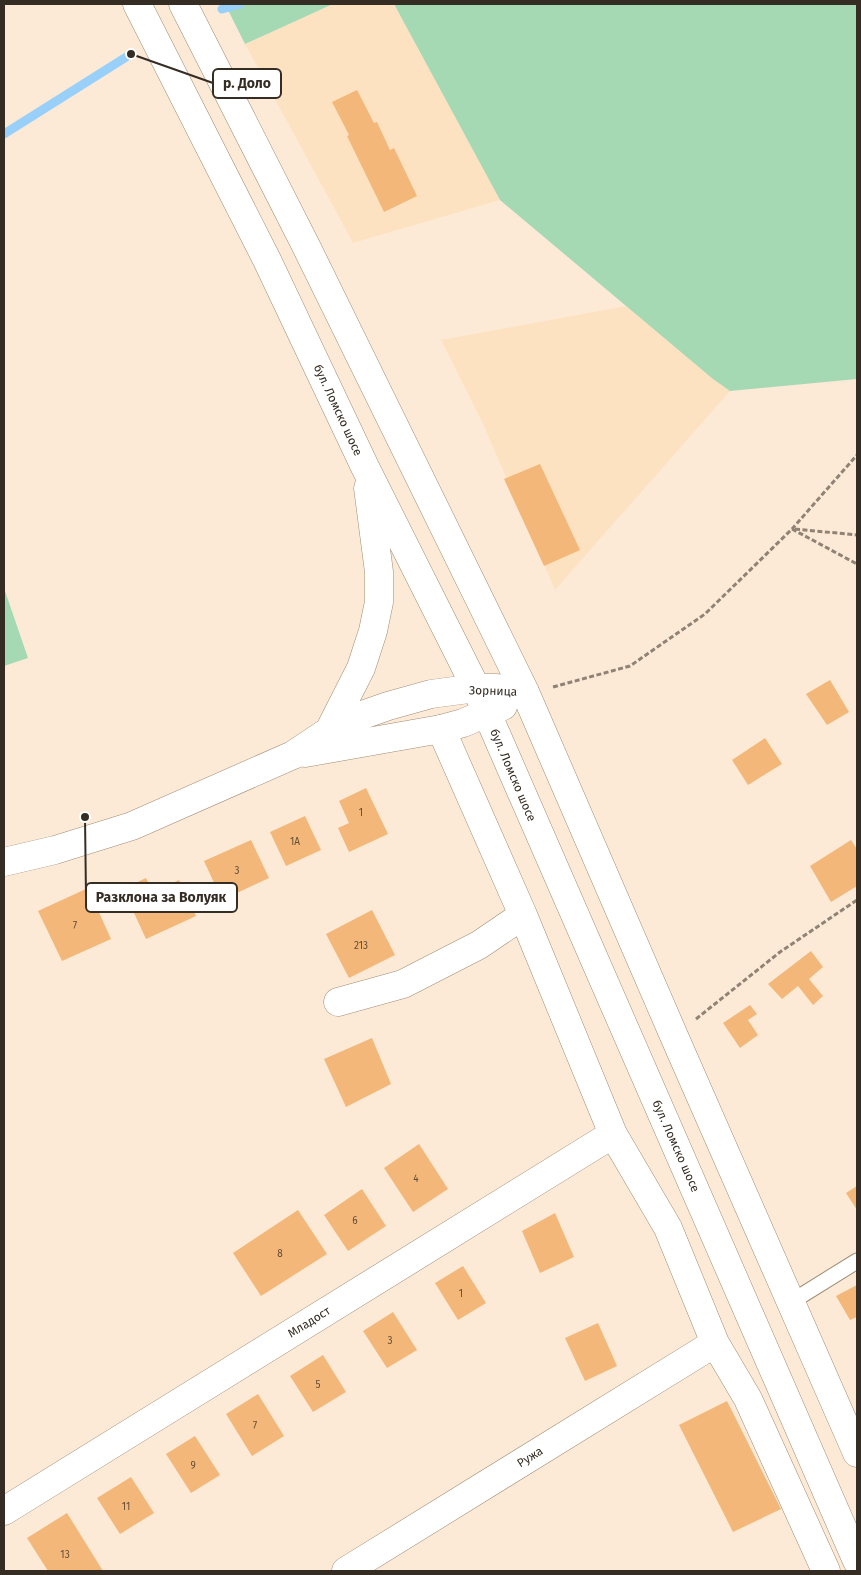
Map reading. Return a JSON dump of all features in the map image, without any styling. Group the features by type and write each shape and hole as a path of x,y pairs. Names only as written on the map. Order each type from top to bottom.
{"main road":[{"name":"бул. Ломско шосе","path":"137,4 267,260 365,467 476,688 857,1561"},
{"path":"183,4 306,246 525,692 857,1453"},
{"path":"329,731 361,668 373,631 379,602 379,572 365,467"},
{"name":"Зорница","path":"4,862 55,850 132,826 293,755 329,731 354,718 388,706 431,694 476,688 497,688 525,692"},
{"name":"Зорница","path":"293,755 441,729 463,723 504,706 525,692"},
{"path":"441,729 522,915 613,1134 668,1228 715,1344 748,1399 826,1571"},
{"path":"338,1002 403,984 479,945 522,915"},
{"name":"Младост","path":"4,1511 613,1134"},
{"name":"Ружа","path":"346,1571 715,1344"}],"lane":[{"path":"791,1302 857,1261"}],"path":[{"path":"565,685 630,666 705,614 792,529 857,455"},
{"path":"792,529 857,535"},
{"path":"792,529 857,564"},
{"path":"674,1036 780,952 857,900"}],"shaded area":[{"path":"333,4 394,4 500,200 353,243 245,44"},
{"path":"626,306 730,391 555,590 483,424 441,340"}],"green space":[{"path":"225,4 333,4 245,44"},
{"path":"394,4 857,4 857,379 730,391 713,379 500,200"},
{"path":"4,588 28,658 4,666"}],"building":[{"path":"357,90 374,123 377,122 390,150 394,148 417,196 384,212 332,102"},
{"path":"540,464 580,550 544,566 504,479"},
{"path":"830,680 849,712 827,725 806,694"},
{"path":"765,738 782,764 748,785 732,760"},
{"path":"366,788 388,834 349,852 338,828 349,823 339,801"},
{"path":"305,816 321,850 286,866 270,832"},
{"path":"251,840 269,878 222,900 204,861"},
{"path":"851,840 857,849 857,886 831,902 810,866"},
{"path":"146,878 153,892 179,880 196,916 146,939 123,889"},
{"path":"88,888 111,939 62,961 38,911"},
{"path":"372,910 395,955 349,978 326,934"},
{"path":"811,951 823,967 809,979 823,996 813,1005 798,986 782,999 768,984"},
{"path":"750,1005 757,1014 748,1020 758,1035 740,1048 723,1023"},
{"path":"372,1038 391,1084 346,1107 324,1059"},
{"path":"419,1144 448,1189 413,1212 384,1168"},
{"path":"857,1186 857,1210 846,1193"},
{"path":"362,1189 386,1226 348,1251 324,1215"},
{"path":"298,1210 327,1254 261,1296 233,1253"},
{"path":"555,1213 574,1257 540,1273 522,1231"},
{"path":"463,1266 486,1303 458,1320 435,1283"},
{"path":"857,1285 857,1317 850,1320 836,1296"},
{"path":"393,1312 417,1350 387,1368 363,1331"},
{"path":"598,1323 617,1366 585,1381 565,1338"},
{"path":"323,1355 346,1392 313,1412 290,1376"},
{"path":"258,1394 284,1436 252,1456 226,1414"},
{"path":"727,1401 781,1509 733,1532 679,1425"},
{"path":"195,1436 220,1475 191,1493 166,1454"},
{"path":"131,1477 154,1513 120,1534 97,1498"},
{"path":"67,1513 103,1571 48,1571 27,1538"}],"waterway":[{"path":"222,9 240,4"},
{"path":"4,134 131,54"}],"place":[{"name":"р. Доло","path":"131,54"},
{"name":"Разклона за Волуяк","path":"85,817"}]}
